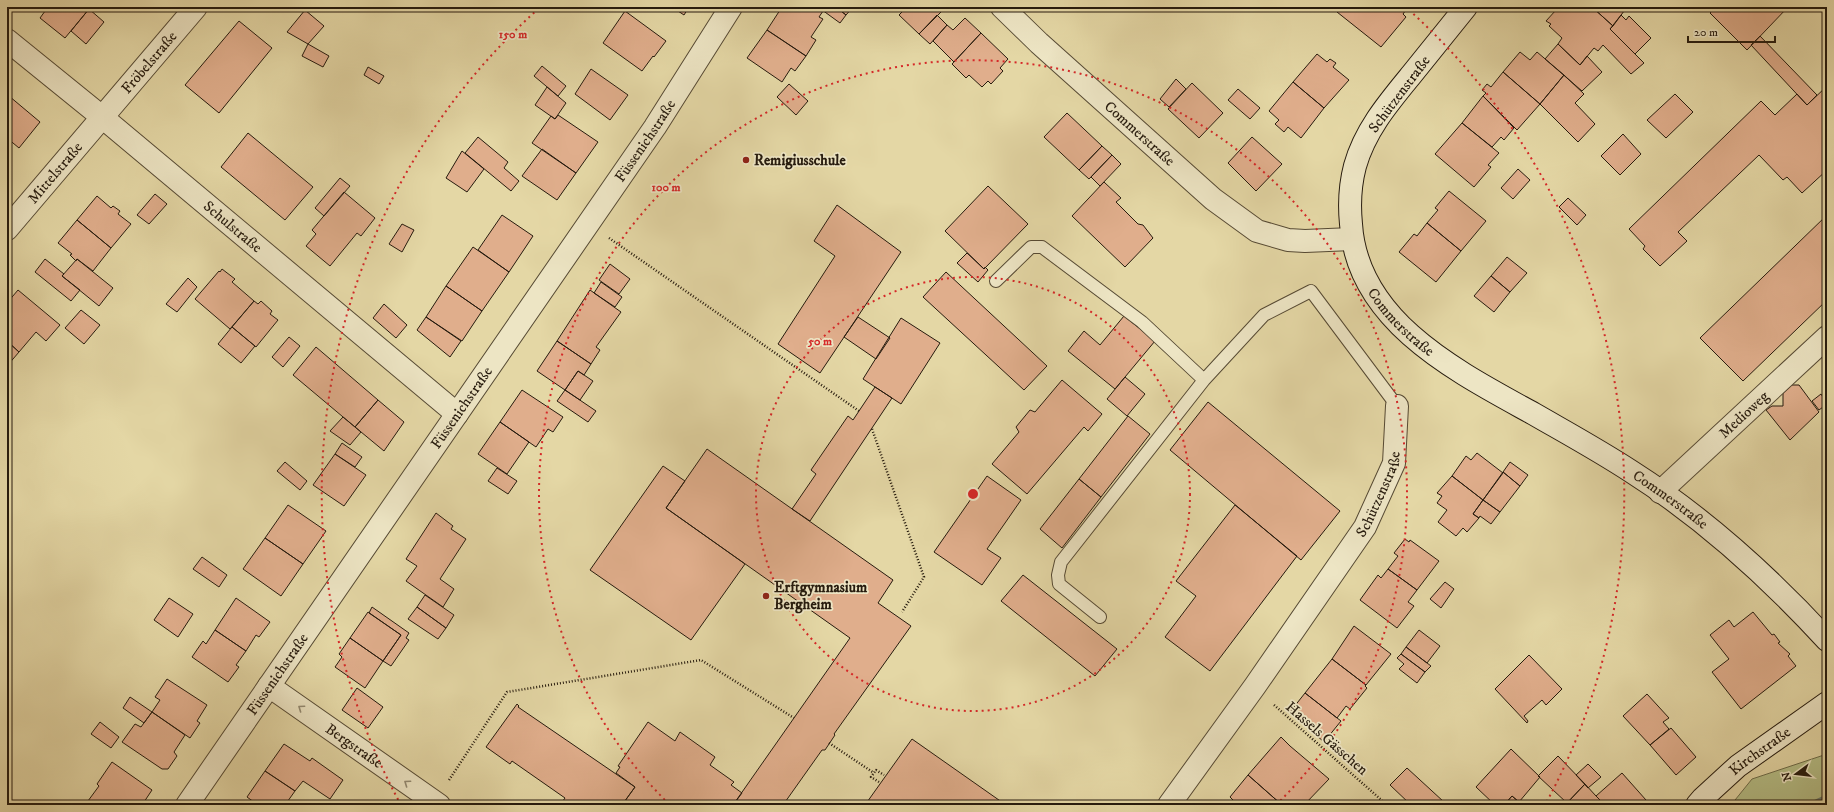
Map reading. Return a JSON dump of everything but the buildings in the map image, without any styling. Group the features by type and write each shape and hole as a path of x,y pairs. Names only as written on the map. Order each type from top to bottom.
{"street":[{"name":"Fröbelstraße","path":"102,117 196,7"},
{"name":"Füssenichstraße","path":"187,805 587,223 655,127 731,7"},
{"name":"Commerstraße","path":"1002,7 1039,43 1213,199 1257,231 1288,240 1305,241 1352,239 1359,265 1374,293 1386,311 1424,347 1471,379 1626,468 1725,539 1827,640"},
{"name":"Schützenstraße","path":"1352,239 1349,204 1355,167 1363,143 1383,110 1466,7"},
{"name":"Schulstraße","path":"7,40 102,117 457,414"},
{"name":"Mittelstraße","path":"7,229 102,117"},
{"name":"Medioweg","path":"1660,492 1827,337"},
{"name":"Schützenstraße","path":"1169,805 1255,686 1365,527 1394,462 1397,406"},
{"name":"Bergstraße","path":"269,686 437,804"},
{"name":"Kirchstraße","path":"1697,805 1702,798 1738,766 1827,703"}],"lane":[{"path":"996,281 1031,247 1042,247 1142,322 1204,380 1061,562 1058,575 1059,584 1100,616"},
{"name":"Schützenstraße","path":"1204,380 1264,315 1311,290 1397,406"}],"path":[{"path":"587,223 859,411"},
{"path":"872,429 924,577 902,612"},
{"path":"437,804 507,692 701,660 794,718"},
{"name":"Hassels Gässchen","path":"1255,686 1280,712 1387,805"},
{"path":"829,743 874,773"},
{"path":"879,782 871,777 876,770 884,775"}],"green space":[{"path":"1827,754 1827,805 1731,805 1752,779"}],"waterway":[{"path":"1814,805 1827,799"}],"place":[{"name":"Remigiusschule","path":"746,160"},
{"name":"Erftgymnasium Bergheim","path":"766,596"}]}
